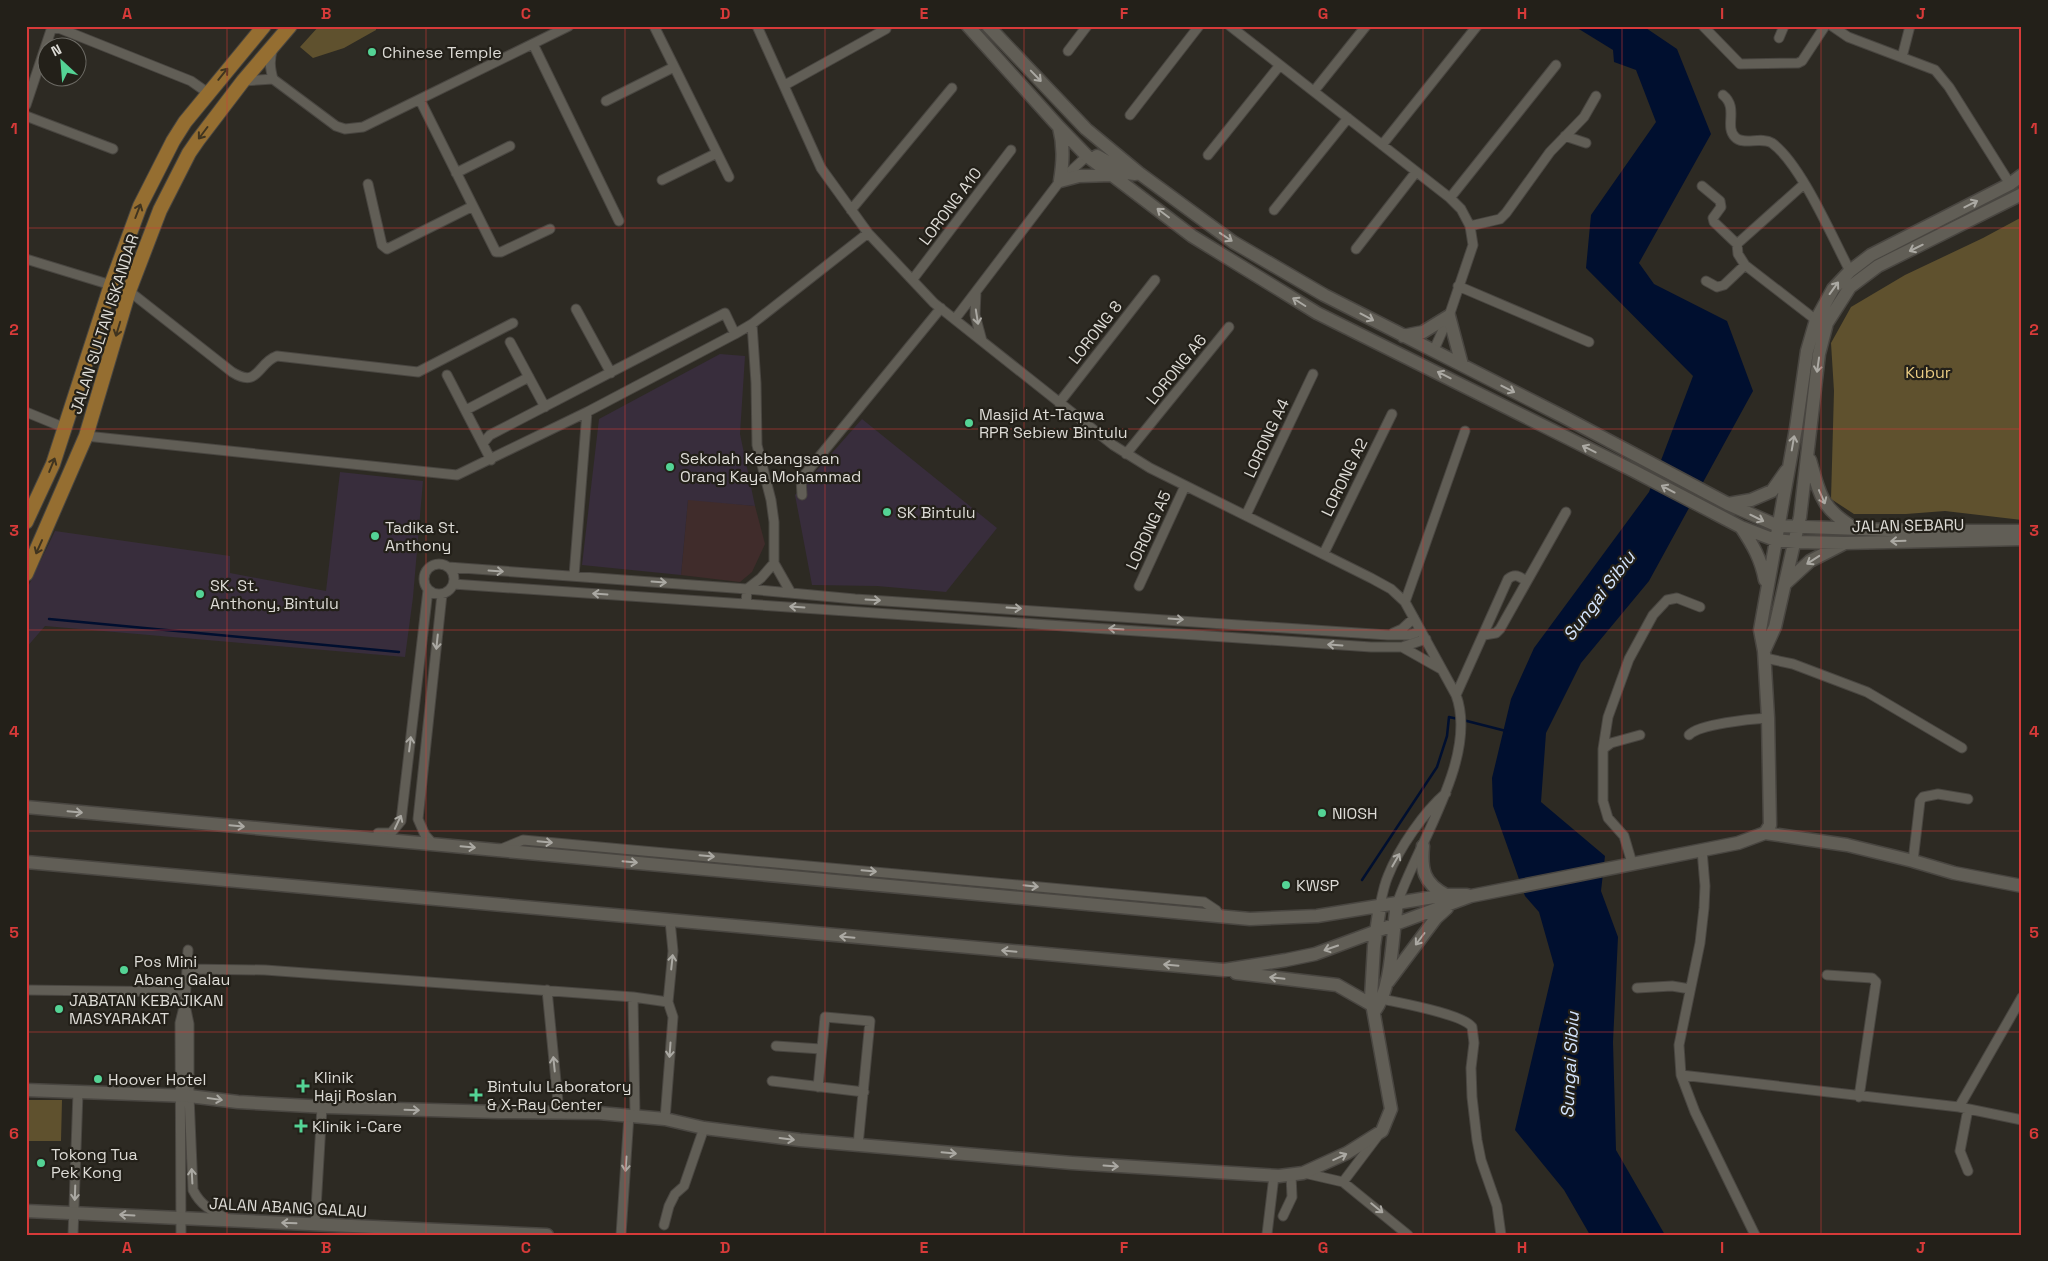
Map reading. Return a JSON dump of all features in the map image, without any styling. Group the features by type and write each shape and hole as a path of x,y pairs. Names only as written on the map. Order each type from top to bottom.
{"main road":[{"name":"JALAN SULTAN ISKANDAR","path":"26,522 29,512 53,464 111,285 140,206 172,141 208,93 264,26"},
{"name":"JALAN SULTAN ISKANDAR","path":"26,574 86,436 129,291 160,210 189,153 243,80 290,26"}],"street":[{"path":"654,26 729,177"},
{"path":"758,26 821,168 868,233 940,308 1126,454 1185,486 1372,578 1391,589 1405,602 1456,695 1461,724 1455,761 1440,811 1397,904 1387,984"},
{"name":"JALAN SEBARU","path":"968,26 1059,128 1087,156 1192,236 1317,313 1632,470 1741,527 1775,540 1796,542 2022,539"},
{"path":"979,26 984,46"},
{"name":"JALAN SEBARU","path":"988,26 1086,129 1139,173 1233,242 1324,294 1641,457 1728,504 1778,526 2022,531"},
{"path":"1000,26 1002,40"},
{"path":"1068,51 1087,26"},
{"path":"1130,114 1199,26"},
{"path":"1230,26 1450,198 1461,209 1470,226 1473,245 1449,316 1434,350 1421,356 1397,352"},
{"path":"1314,91 1366,26"},
{"path":"1382,145 1477,26"},
{"path":"1703,26 1740,64 1798,63 1802,61 1825,26"},
{"path":"1779,38 1784,26"},
{"path":"1832,26 1848,37 1935,70 1943,78 2010,184"},
{"path":"1902,57 1910,26"},
{"path":"26,105 51,30 56,27 76,30 191,81 208,93"},
{"path":"243,80 273,80 336,126 345,129 364,126 566,27"},
{"path":"785,85 886,29"},
{"path":"273,80 270,57 274,44"},
{"path":"533,44 619,221"},
{"path":"1208,155 1280,65"},
{"path":"1450,198 1556,65"},
{"path":"606,101 674,67"},
{"path":"851,210 952,88"},
{"path":"1724,95 1729,99 1731,105 1731,130 1734,136 1739,140 1765,140 1771,142 1793,167 1850,271"},
{"path":"1470,226 1500,218 1550,152 1584,117 1596,96"},
{"path":"420,100 497,253 550,229"},
{"path":"26,116 114,149"},
{"path":"1274,210 1348,118"},
{"path":"1059,128 1063,158 1060,181"},
{"path":"1565,136 1586,143"},
{"path":"456,173 510,146"},
{"name":"LORONG A10","path":"913,279 1011,150"},
{"path":"662,180 717,153"},
{"path":"955,319 1060,181 1087,156 1101,157 1127,173 1139,173"},
{"path":"1356,249 1416,172"},
{"path":"1060,181 1079,176 1112,175"},
{"path":"1765,833 1770,825 1768,718 1764,655 1760,630 1807,351 1816,320 1833,289 1850,271 1871,255 2010,184 2022,176"},
{"path":"368,184 382,245 387,249 473,206"},
{"path":"1737,244 1804,184"},
{"path":"1702,186 1720,201 1721,207 1713,218 1714,222 1737,244 1738,254 1745,265 1816,320"},
{"path":"1764,655 1775,628 1796,542 1815,385 1822,339 1827,323 1850,287 1878,266 2022,194"},
{"path":"86,436 452,475 463,473 587,412 752,324 868,233"},
{"path":"26,259 111,285"},
{"path":"1706,282 1717,287 1724,285 1745,265"},
{"name":"LORONG 8","path":"1059,403 1155,280"},
{"path":"1458,286 1589,342"},
{"path":"129,291 241,378 255,376 270,360 277,356 418,372 513,323"},
{"path":"976,292 975,315 982,341"},
{"path":"802,496 801,479 940,308"},
{"path":"576,309 611,373"},
{"path":"483,443 490,435 725,313 735,334"},
{"path":"1404,336 1422,332 1449,316"},
{"path":"1449,316 1462,365"},
{"path":"752,324 758,445 772,508 775,543 774,563 793,593 855,604 858,611"},
{"name":"LORONG A6","path":"1126,454 1229,327"},
{"path":"510,342 545,407"},
{"name":"LORONG A4","path":"1246,515 1313,374"},
{"path":"448,375 491,460"},
{"path":"466,410 529,377"},
{"path":"26,412 65,428"},
{"path":"574,576 587,412"},
{"name":"LORONG A2","path":"1324,553 1392,414"},
{"path":"1405,602 1465,431"},
{"path":"1808,452 1826,507 1837,518 1855,529"},
{"path":"1728,504 1751,500 1772,491 1788,468"},
{"name":"LORONG A5","path":"1139,586 1185,486"},
{"path":"1484,635 1496,633 1500,629 1566,512"},
{"path":"1741,527 1754,546 1761,561 1766,588"},
{"path":"1785,584 1810,561 1845,542"},
{"path":"746,604 747,589 762,578 774,563"},
{"path":"321,833 332,830 388,834 395,829 400,820 428,590 424,580 427,571 434,565 793,593 1388,635 1424,635"},
{"path":"428,590 437,594 447,592 453,584 453,575 448,567"},
{"path":"1456,695 1508,579 1512,575 1517,575 1526,581"},
{"path":"453,584 1402,648 1442,669"},
{"path":"433,844 425,835 418,819 442,594"},
{"path":"1632,863 1624,836 1612,824 1605,811 1603,801 1603,749 1608,717 1628,659 1653,615 1667,600 1677,598 1700,607"},
{"path":"1492,612 1506,618"},
{"path":"1388,635 1402,630 1414,618"},
{"path":"1402,648 1424,635"},
{"path":"1764,655 1867,692 1962,748"},
{"path":"1689,735 1694,731 1742,720 1768,718"},
{"path":"1603,749 1611,744 1640,735"},
{"path":"1343,1182 1382,1131 1392,1109 1376,1005 1373,963 1380,906 1388,876 1404,847 1432,806 1446,793"},
{"path":"1914,861 1920,801 1923,797 1938,794 1968,799"},
{"path":"26,808 321,833 1250,920 1317,916 1380,906 1472,896 1738,843 1765,833 1847,846 1914,861 1954,873 2022,886"},
{"path":"1423,846 1421,864 1425,877 1449,899"},
{"path":"1702,850 1705,886 1704,908 1678,1057 1681,1075 1695,1112 1755,1235"},
{"path":"26,862 1224,970 1256,976 1338,985 1376,1005 1431,1010 1465,1021 1472,1027 1474,1043 1471,1068 1472,1097 1477,1140 1481,1160 1497,1206 1501,1235"},
{"path":"1224,970 1315,954 1449,899"},
{"path":"1376,1005 1387,984 1449,899"},
{"path":"665,1119 673,1017 668,1002 673,951 670,921"},
{"path":"188,950 184,1003 180,1023 193,1190 198,1200 206,1208 232,1221"},
{"path":"187,969 242,968 547,990 633,997 668,1002"},
{"path":"1827,975 1872,978 1876,982 1859,1097"},
{"path":"1637,988 1672,986 1690,989"},
{"path":"26,990 185,992"},
{"path":"547,990 559,1112"},
{"path":"621,1235 632,1115 633,997"},
{"path":"1968,1171 1960,1151 1963,1108 2022,997"},
{"path":"818,1087 825,1018 870,1021 858,1145"},
{"path":"776,1046 821,1049"},
{"path":"1681,1075 1963,1108 2022,1120"},
{"path":"772,1081 864,1092"},
{"path":"26,1090 185,1096 238,1102 322,1107 632,1115 665,1119 704,1128 800,1140 1082,1164 1274,1176 1297,1174 1343,1182 1408,1235"},
{"path":"73,1235 78,1092"},
{"path":"181,1235 185,1096"},
{"path":"315,1224 322,1107"},
{"path":"664,1225 669,1206 675,1194 684,1186 704,1128"},
{"path":"1297,1174 1347,1153 1382,1131"},
{"path":"1284,1216 1292,1197 1297,1174"},
{"path":"1267,1234 1274,1176"},
{"name":"JALAN ABANG GALAU","path":"26,1211 315,1224 343,1231 547,1235"}],"shaded area":[{"name":"Sekolah Kebangsaan Orang Kaya Mohammad","path":"720,354 745,356 740,434 755,506 688,500 681,575 582,565 599,419"},
{"name":"SK Bintulu","path":"862,419 997,528 946,592 877,586 812,585 795,495"},
{"name":"SK. St. Anthony, Bintulu","path":"340,472 423,481 413,597 405,657 45,626 26,648 26,591 55,531 230,556 230,573 326,591"},
{"path":"688,499 755,506 765,544 752,572 740,582 681,575"}],"green space":[{"path":"319,26 376,26 376,30 344,48 313,58 300,47"},
{"name":"Kubur","path":"2022,217 2022,520 1945,511 1906,514 1854,514 1831,499 1834,391 1831,343 1851,307 1905,275"},
{"path":"26,1100 62,1100 61,1141 26,1141"}],"water":[{"name":"Sungai Sibiu","path":"1574,26 1643,26 1677,49 1711,134 1639,263 1654,284 1727,321 1753,391 1649,581 1581,663 1546,733 1541,802 1605,856 1601,891 1618,937 1613,1042 1616,1150 1665,1235 1590,1235 1564,1190 1515,1130 1554,965 1539,912 1525,896 1493,806 1492,778 1511,699 1534,648 1649,492 1693,376 1586,268 1591,215 1656,122 1636,70 1614,62 1613,50"}],"waterway":[{"path":"49,619 399,652"},
{"path":"1362,880 1437,767 1447,736 1449,717 1458,719"},
{"path":"1463,720 1506,731"}],"place":[{"name":"Chinese Temple","path":"372,52"},
{"name":"Masjid At-Taqwa RPR Sebiew Bintulu","path":"969,423"},
{"name":"Sekolah Kebangsaan Orang Kaya Mohammad","path":"670,467"},
{"name":"SK Bintulu","path":"887,512"},
{"name":"Tadika St. Anthony","path":"375,536"},
{"name":"SK. St. Anthony, Bintulu","path":"200,594"},
{"name":"NIOSH","path":"1322,813"},
{"name":"KWSP","path":"1286,885"},
{"name":"Pos Mini Abang Galau","path":"124,970"},
{"name":"JABATAN KEBAJIKAN MASYARAKAT","path":"59,1009"},
{"name":"Hoover Hotel","path":"98,1079"},
{"name":"Klinik Haji Roslan","path":"303,1086"},
{"name":"Bintulu Laboratory & X-Ray Center","path":"476,1095"},
{"name":"Klinik i-Care","path":"301,1126"},
{"name":"Tokong Tua Pek Kong","path":"41,1163"}]}
